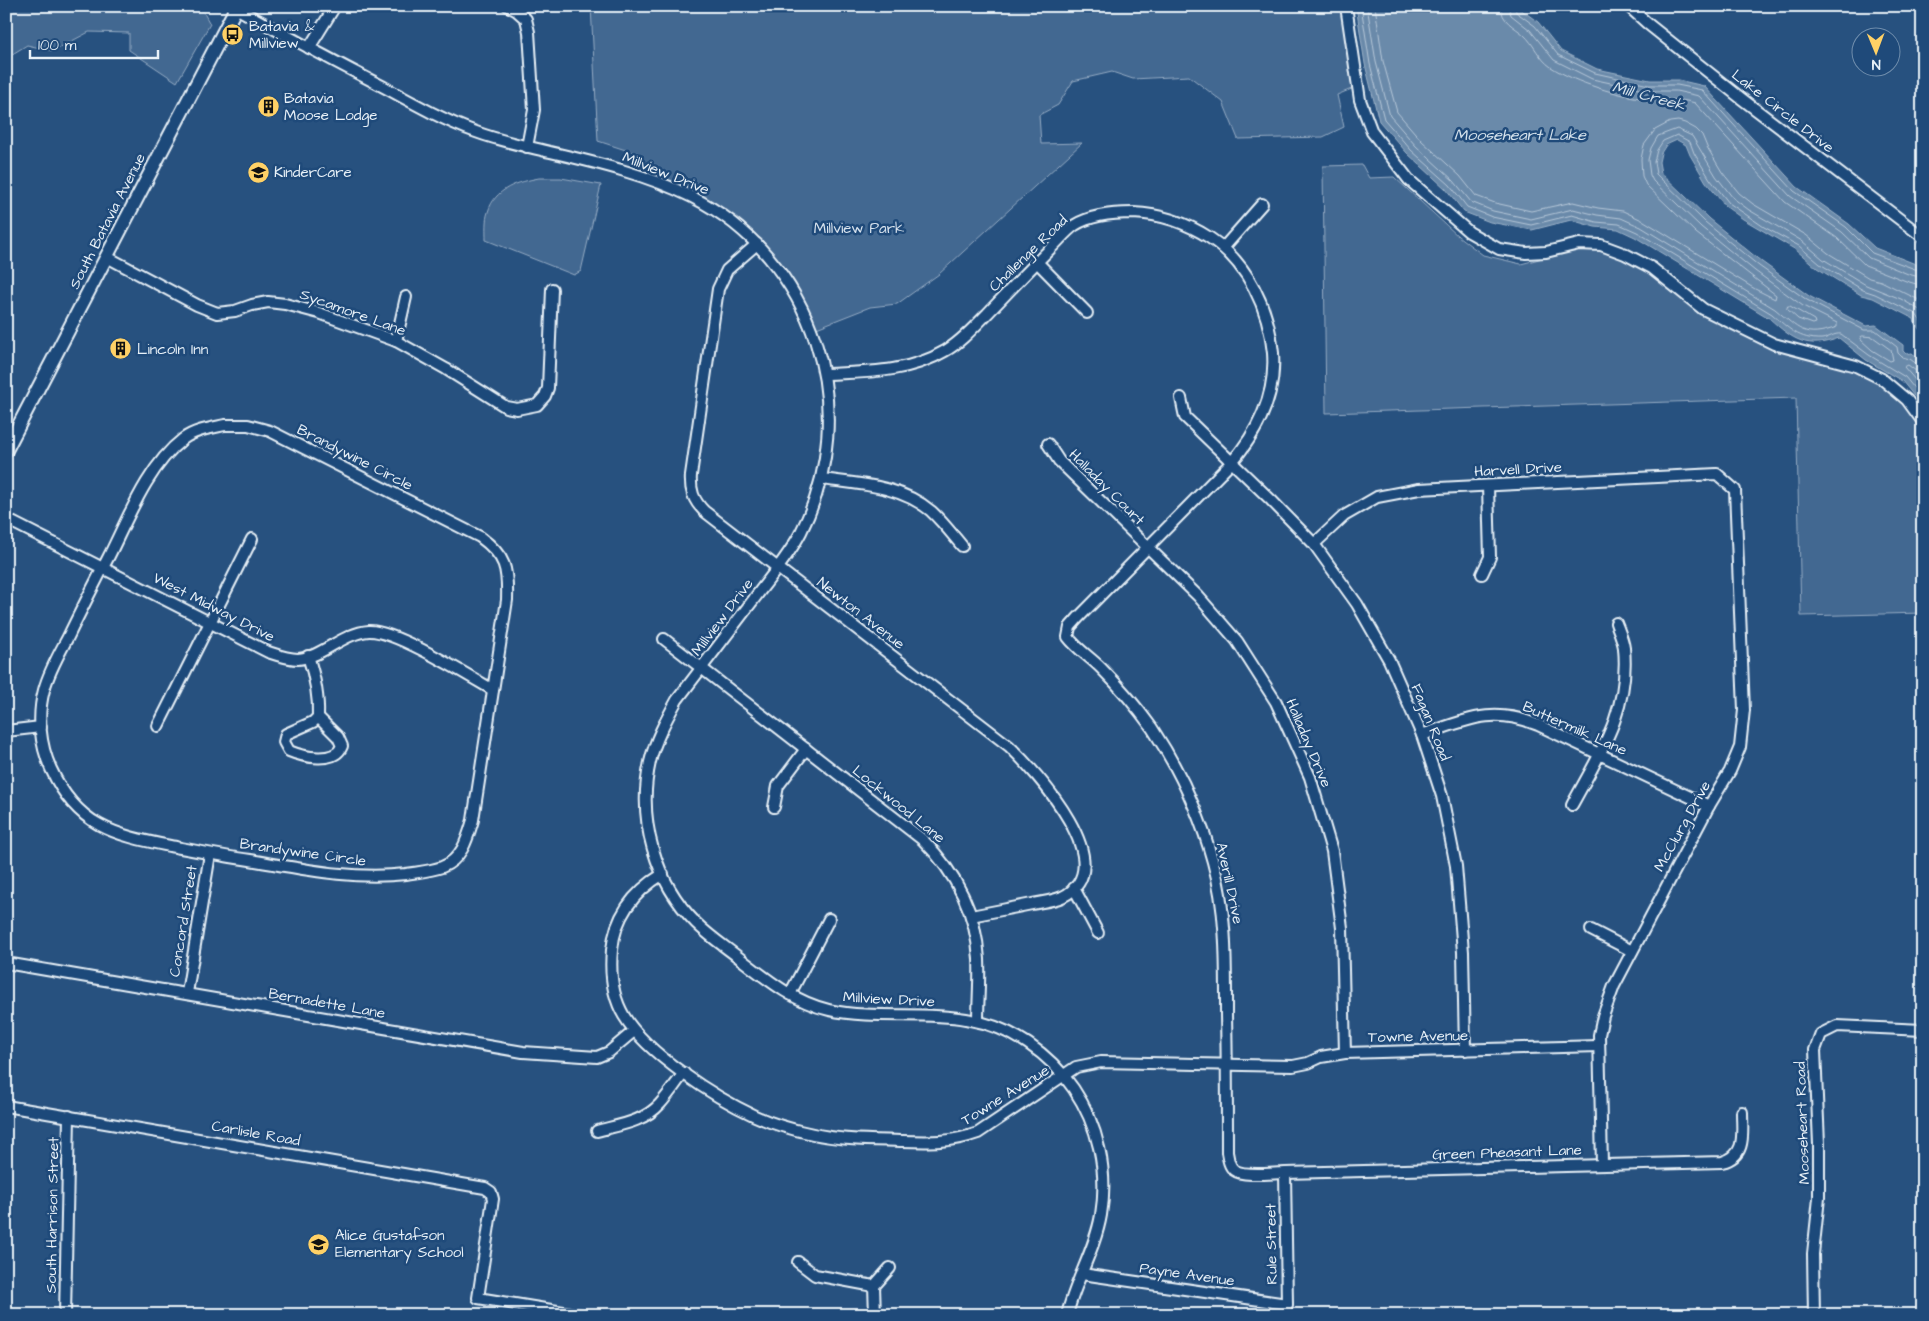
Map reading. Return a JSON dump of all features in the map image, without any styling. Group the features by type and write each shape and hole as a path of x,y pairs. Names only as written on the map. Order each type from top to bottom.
{"main road":[{"name":"South Batavia Avenue","path":"6,450 237,7"}],"street":[{"path":"309,48 334,6"},
{"path":"508,6 526,19 528,32 534,110 527,147"},
{"path":"1346,6 1360,100 1372,132 1409,180 1470,232 1499,249 1526,253 1546,252 1579,244 1601,245 1625,254 1652,268 1703,309 1774,344 1856,366 1882,379 1907,400 1923,422"},
{"name":"Lake Circle Drive","path":"1628,6 1742,99 1923,237"},
{"name":"Millview Drive","path":"237,7 309,48 456,124 502,141 602,164 676,190 711,208 729,220 757,244 788,282 801,305 819,349 824,374 828,407 828,428 821,479 814,504 801,532 777,568 677,700 663,724 649,763 646,791 647,818 652,847 663,874 677,898 696,923 760,974 790,994 828,1010 849,1013 953,1017 999,1028 1022,1040 1064,1075 1088,1114 1095,1130 1102,1162 1104,1184 1100,1217 1067,1315"},
{"path":"1224,247 1262,204"},
{"name":"Challenge Road","path":"824,374 887,371 909,367 937,356 959,342 1075,225 1108,213 1153,214 1194,228 1224,247 1243,270 1258,295 1267,318 1272,340 1273,364 1271,386 1265,409 1254,433 1243,449 1070,626 1068,637 1074,646"},
{"name":"Newton Avenue","path":"757,244 727,270 718,289 690,484 696,504 1009,746 1028,764 1064,812 1081,846 1084,870 1074,888"},
{"name":"Sycamore Lane","path":"107,257 197,305 217,313 235,311 268,302 286,304 318,313 396,342 446,368 506,406 517,409 537,405 545,396 548,388 552,289"},
{"path":"1037,262 1087,313"},
{"path":"396,342 406,297"},
{"name":"Fagan Road","path":"1181,398 1184,417 1314,544 1357,604 1389,660 1422,736 1442,796 1456,866 1464,952 1465,1050"},
{"name":"Brandywine Circle","path":"248,425 270,430 480,537 496,548 505,565 508,582 493,690 473,820 467,842 453,861 442,867 417,872 346,876 210,854 118,834 100,826 85,815 70,800 57,781 48,761 42,740 42,703 48,678 131,512 157,465 183,438 200,430 225,426 248,425"},
{"name":"Halladay Court","path":"1048,444 1059,461 1147,548"},
{"name":"Harvell Drive","path":"1314,544 1344,516 1377,498 1419,489 1717,474 1736,490"},
{"path":"821,479 885,488 904,494 932,512 962,546"},
{"path":"1482,574 1490,557 1488,486"},
{"name":"McClurg Drive","path":"1602,1165 1599,1046 1603,1016 1614,986 1709,806 1736,759 1740,747 1744,721 1736,490"},
{"name":"West Midway Drive","path":"6,519 268,652 297,659 308,656 352,634 371,631 379,632 397,638 493,690"},
{"path":"158,726 252,538"},
{"name":"Halladay Drive","path":"1147,548 1198,596 1237,641 1276,702 1310,777 1332,851 1342,928 1345,1053"},
{"path":"1572,805 1618,714 1624,678 1624,647 1616,623"},
{"name":"Lockwood Lane","path":"664,639 923,840 940,856 963,894 971,916 979,960 978,1022"},
{"name":"Averill Drive","path":"1074,646 1099,666 1126,695 1150,726 1182,780 1202,825 1213,863 1226,940 1227,1152 1233,1169"},
{"path":"308,656 316,680 319,705 318,717 313,722 286,734 284,742 289,751 304,756 324,757 335,755 341,750 342,746 338,737 318,717"},
{"name":"Buttermilk Lane","path":"1422,736 1484,715 1510,716 1538,725 1709,806"},
{"path":"6,731 41,727"},
{"path":"774,807 778,786 806,749"},
{"name":"Concord Street","path":"186,993 210,854"},
{"name":"Towne Avenue","path":"663,874 640,890 631,901 622,914 613,941 611,959 614,990 623,1014 634,1031 656,1052 730,1103 757,1117 812,1134 875,1140 946,1142 962,1139 978,1133 1076,1067 1101,1062 1293,1066 1308,1063 1321,1057 1345,1053 1599,1046"},
{"path":"971,916 1048,901 1062,897 1074,888 1098,932"},
{"path":"790,994 829,919"},
{"path":"1591,930 1632,951"},
{"name":"Bernadette Lane","path":"6,963 523,1052 597,1057 609,1052 634,1031"},
{"name":"Mooseheart Road","path":"1814,1315 1813,1254 1817,1224 1819,1153 1815,1050 1821,1034 1837,1026 1923,1030"},
{"path":"597,1131 633,1122 648,1114 660,1104 684,1072"},
{"name":"Carlisle Road","path":"6,1106 485,1188 491,1192 493,1200 478,1298 565,1313"},
{"name":"Green Pheasant Lane","path":"1233,1169 1240,1173 1248,1174 1722,1162 1735,1157 1741,1148 1742,1112"},
{"name":"South Harrison Street","path":"65,1315 69,1116"},
{"name":"Rule Street","path":"1284,1315 1287,1304 1285,1173"},
{"path":"798,1262 815,1275 874,1286"},
{"path":"875,1315 874,1286 890,1268"},
{"name":"Payne Avenue","path":"1082,1274 1287,1304"},
{"path":"565,1313 582,1315"}],"green space":[{"path":"6,6 200,6 210,24 177,82 129,50 129,33 89,32 53,51 27,45 6,58"},
{"name":"Millview Park","path":"591,6 1342,6 1354,88 1337,95 1344,127 1323,137 1238,139 1223,102 1189,76 1133,79 1112,72 1073,81 1058,105 1039,115 1041,144 1082,143 939,274 897,304 870,307 814,329 783,269 757,237 732,217 718,209 643,173 641,155 598,141"},
{"path":"1362,165 1369,178 1394,177 1458,236 1483,255 1521,264 1568,251 1593,249 1626,259 1657,276 1706,313 1764,345 1821,359 1861,373 1896,393 1923,428 1923,553 1921,564 1923,569 1923,613 1801,616 1796,398 1326,413 1323,166"},
{"path":"539,178 561,178 601,185 581,271 574,275 486,240 487,215 496,197 515,184"}],"water":[{"name":"Mooseheart Lake","path":"1356,6 1516,6 1538,22 1561,51 1597,69 1650,80 1678,80 1704,86 1797,187 1849,224 1875,248 1923,267 1923,333 1915,324 1914,319 1873,298 1861,295 1817,268 1796,250 1743,219 1725,206 1706,182 1686,145 1677,140 1666,145 1661,153 1659,162 1661,173 1709,219 1762,262 1809,296 1866,326 1876,325 1903,345 1903,351 1906,354 1912,353 1923,362 1923,407 1902,381 1866,360 1839,338 1818,343 1801,341 1769,318 1635,237 1618,229 1595,227 1571,220 1532,230 1490,222 1464,212 1446,189 1407,153 1379,121 1365,64"}],"place":[{"name":"Batavia & Millview","path":"233,35"},
{"name":"Batavia Moose Lodge","path":"268,107"},
{"name":"KinderCare","path":"258,172"},
{"name":"Lincoln Inn","path":"121,349"},
{"name":"Alice Gustafson Elementary School","path":"319,1244"}],"water label":[{"name":"Mill Creek","path":"1649,95"}]}
